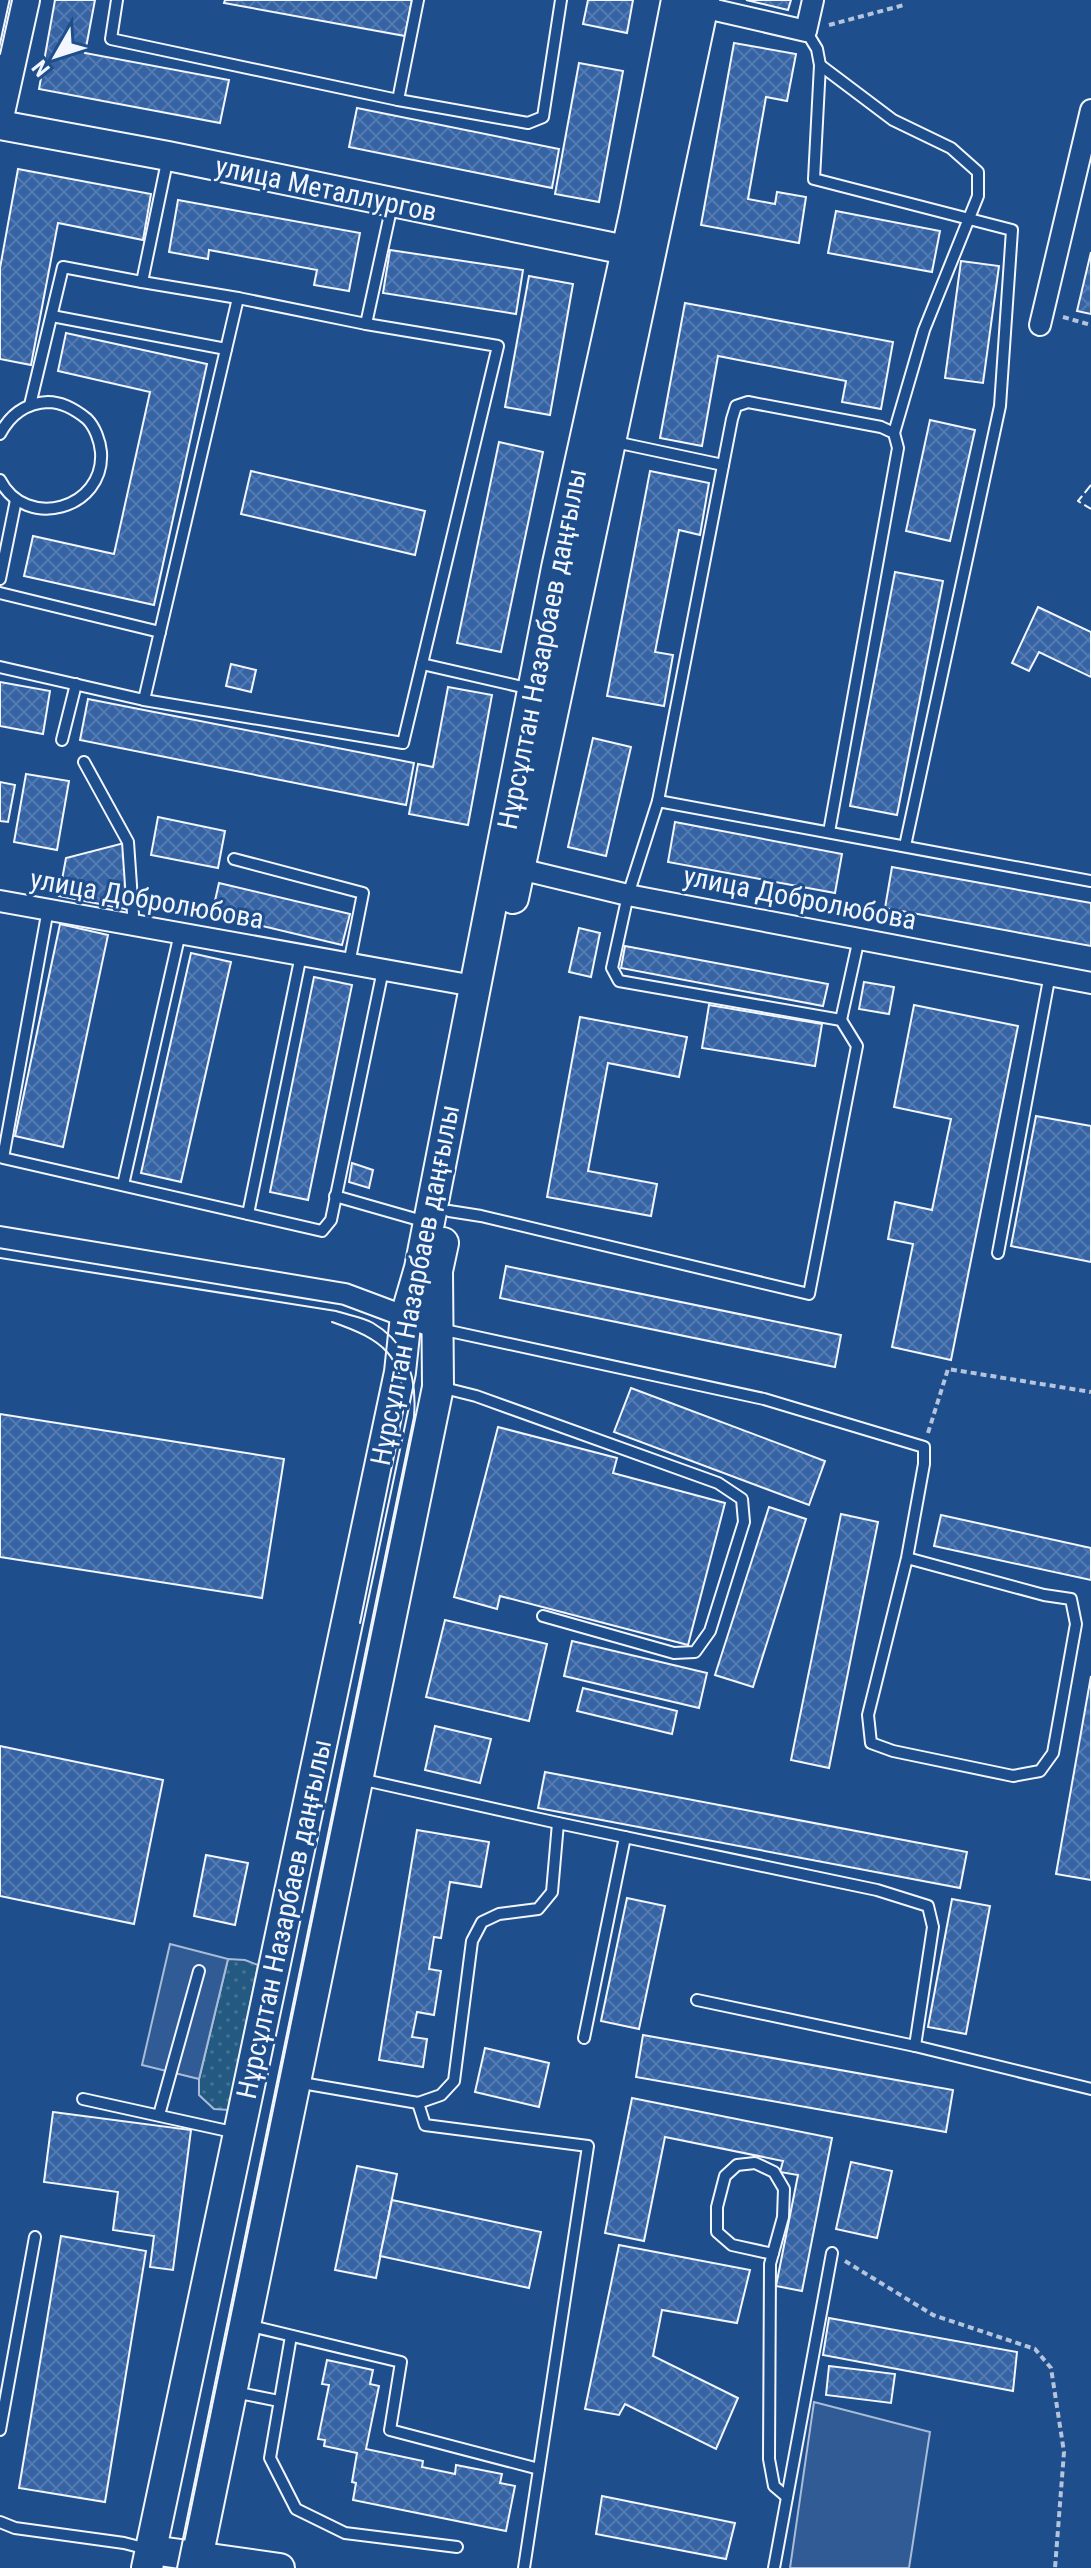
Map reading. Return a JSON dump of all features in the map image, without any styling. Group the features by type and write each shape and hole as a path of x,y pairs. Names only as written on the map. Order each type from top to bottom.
{"main road":[{"name":"Нұрсұлтан Назарбаев даңғылы","path":"149,2559 400,1372 406,1316 438,1217 496,965 533,690 557,568 639,252 694,2"},
{"name":"Нұрсұлтан Назарбаев даңғылы","path":"197,2562 438,1387 438,1217 474,986 509,867 611,441 639,252"}],"street":[{"path":"0,113 25,0"},
{"path":"694,2 806,31 813,0"},
{"path":"1042,318 1091,110"},
{"name":"улица Металлургов","path":"0,125 639,252"},
{"name":"улица Добролюбова","path":"509,867 628,895 1091,983"},
{"name":"улица Добролюбова","path":"0,901 474,986"},
{"path":"0,1237 345,1294 436,1328"},
{"path":"149,2559 280,2568"}],"lane":[{"path":"117,0 111,39 398,100 528,123 543,117 561,0"},
{"path":"398,100 418,0"},
{"path":"806,31 817,49 820,65 814,179 1012,230 1000,406 905,846"},
{"path":"820,65 893,120 951,148 978,172 978,196 924,330 894,433 898,448 829,832"},
{"path":"142,282 168,156"},
{"path":"366,324 392,203"},
{"path":"0,667 144,700 403,743 498,346 63,267 30,405"},
{"path":"144,700 238,298"},
{"path":"52,316 226,349"},
{"path":"0,434 7,420 30,405 52,402 63,405 73,408 90,422 100,442 102,464 94,485 79,501 58,509 36,509 16,500 0,480"},
{"path":"841,1020 619,981 612,968 628,895 658,801 736,406 748,402 881,427 894,433"},
{"path":"611,441 723,465"},
{"path":"0,579 16,500"},
{"path":"0,593 160,632"},
{"path":"422,664 533,690"},
{"path":"62,740 76,684"},
{"path":"84,762 128,842 133,914"},
{"path":"658,801 1091,881"},
{"path":"234,859 363,893 349,964"},
{"path":"48,909 3,1158 322,1231 331,1220 383,970"},
{"path":"123,1185 180,933"},
{"path":"335,1196 438,1217 481,1216 809,1294 857,1046 841,1020 859,938"},
{"path":"248,1214 301,955"},
{"path":"998,1253 1050,974"},
{"path":"436,1328 764,1399 924,1447 924,1464 907,1558 868,1715 871,1743 893,1751 1013,1776 1040,1771 1053,1753 1076,1624 1071,1599 1044,1595 907,1558"},
{"path":"438,1387 476,1396 718,1483 742,1499 744,1522 710,1631 695,1652 674,1653 543,1616"},
{"path":"357,1779 877,1890 928,1906 933,1927 915,2046"},
{"path":"294,2081 418,2103 441,2095 454,2081 472,1941 482,1922 499,1914 538,1909 552,1892 558,1823"},
{"path":"584,2038 625,1837"},
{"path":"159,2115 199,1971"},
{"path":"697,2000 915,2046 1091,2089"},
{"path":"83,2099 239,2133"},
{"path":"418,2103 425,2125 588,2146 524,2568"},
{"path":"773,2254 732,2245 717,2232 717,2207 725,2176 737,2165 755,2163 774,2172 784,2189 783,2217 773,2254 770,2264 768,2370 769,2459 774,2486 787,2497"},
{"path":"0,2430 35,2237"},
{"path":"774,2568 832,2253"},
{"path":"245,2325 401,2362 390,2430 539,2469"},
{"path":"291,2336 270,2458 296,2509 345,2533 457,2547"},
{"path":"231,2392 279,2401"},
{"path":"0,2522 15,2528 124,2543 149,2559"}],"path":[{"path":"806,31 904,5"},
{"path":"1042,318 1091,325"},
{"path":"924,1447 948,1369 1091,1392"},
{"path":"832,2253 933,2315 1035,2349 1051,2368 1064,2452 1055,2568"}],"shaded area":[{"path":"170,1944 228,1959 199,2079 142,2065"},
{"path":"228,1959 258,1965 229,2110 214,2109 199,2095 199,2079"},
{"path":"814,2402 930,2432 909,2568 790,2568"}],"building":[{"path":"55,0 95,0 85,53 229,80 220,123 39,89"},
{"path":"225,0 412,0 405,36 224,3"},
{"path":"588,0 633,0 627,33 583,24"},
{"path":"746,0 791,0 788,10"},
{"path":"734,43 796,54 787,101 766,97 748,199 775,204 777,192 806,197 799,243 701,225"},
{"path":"579,63 623,71 599,202 555,194"},
{"path":"357,108 559,149 552,188 349,147"},
{"path":"18,169 151,194 143,240 58,223 31,365 0,359 0,268"},
{"path":"178,200 360,233 349,291 314,285 317,270 209,250 208,259 169,252"},
{"path":"836,211 940,231 932,272 828,253"},
{"path":"390,250 523,270 516,314 383,293"},
{"path":"1091,252 1091,314 1077,311"},
{"path":"961,261 999,266 983,383 945,378"},
{"path":"529,276 573,284 550,415 505,407"},
{"path":"685,303 893,342 881,409 842,402 846,381 718,356 702,446 660,438"},
{"path":"66,333 207,364 154,605 24,576 33,536 114,554 150,392 58,371"},
{"path":"930,420 975,430 950,541 906,531"},
{"path":"499,442 543,452 501,652 457,643"},
{"path":"251,471 425,511 415,555 241,514"},
{"path":"650,471 709,483 700,535 679,530 655,652 673,655 664,706 607,696"},
{"path":"895,572 943,581 897,815 850,806"},
{"path":"1038,607 1091,632 1091,677 1039,652 1029,671 1012,663"},
{"path":"231,664 256,670 251,692 226,686"},
{"path":"0,682 50,691 43,734 0,726"},
{"path":"448,687 492,695 468,825 409,814 418,764 433,767"},
{"path":"88,699 414,763 406,805 80,740"},
{"path":"593,738 631,747 606,856 568,847"},
{"path":"26,774 69,781 57,850 14,842"},
{"path":"0,782 15,785 8,822 0,821"},
{"path":"158,817 225,831 218,868 151,855"},
{"path":"675,822 842,854 835,893 668,862"},
{"path":"128,842 125,909 59,896 66,858"},
{"path":"892,867 1091,903 1091,946 885,908"},
{"path":"219,883 350,914 342,945 212,914"},
{"path":"60,924 108,935 63,1147 15,1136"},
{"path":"579,928 600,933 591,977 569,972"},
{"path":"625,946 828,984 823,1006 621,968"},
{"path":"191,953 231,962 181,1182 141,1173"},
{"path":"314,977 352,985 308,1200 270,1192"},
{"path":"864,982 894,987 889,1014 859,1009"},
{"path":"709,1005 822,1024 815,1066 702,1048"},
{"path":"914,1005 1018,1026 951,1360 892,1347 913,1244 888,1239 895,1202 932,1210 951,1119 894,1107"},
{"path":"580,1017 687,1037 679,1077 608,1063 588,1171 657,1184 651,1216 547,1197"},
{"path":"1036,1116 1091,1126 1091,1262 1011,1246"},
{"path":"352,1163 373,1170 369,1188 349,1182"},
{"path":"506,1266 841,1335 835,1367 500,1298"},
{"path":"631,1388 825,1461 809,1505 614,1432"},
{"path":"0,1414 284,1459 262,1598 0,1557"},
{"path":"498,1427 617,1458 613,1473 725,1503 688,1645 500,1596 497,1609 454,1597"},
{"path":"769,1507 806,1519 753,1687 715,1675"},
{"path":"841,1514 878,1522 829,1768 791,1760"},
{"path":"941,1515 1091,1548 1091,1580 934,1546"},
{"path":"445,1620 547,1644 529,1721 426,1697"},
{"path":"572,1641 707,1673 699,1708 564,1676"},
{"path":"1091,1676 1091,1880 1056,1874"},
{"path":"583,1688 677,1711 672,1734 577,1711"},
{"path":"435,1726 491,1739 480,1783 425,1770"},
{"path":"0,1746 163,1780 134,1924 0,1896"},
{"path":"545,1772 967,1852 960,1888 538,1808"},
{"path":"417,1830 489,1842 481,1887 450,1882 441,1938 434,1937 429,1969 441,1971 434,2015 417,2012 412,2037 427,2039 423,2067 379,2060"},
{"path":"206,1855 248,1863 235,1925 194,1916"},
{"path":"627,1898 665,1906 639,2029 601,2021"},
{"path":"952,1899 990,1906 966,2034 928,2027"},
{"path":"643,2035 953,2090 946,2132 636,2077"},
{"path":"485,2048 549,2063 539,2107 475,2092"},
{"path":"632,2098 832,2138 802,2291 776,2286 798,2175 780,2172 783,2161 665,2137 644,2241 605,2233"},
{"path":"53,2112 191,2130 173,2270 150,2267 154,2236 113,2230 118,2192 44,2182"},
{"path":"851,2162 892,2171 877,2238 836,2229"},
{"path":"357,2166 397,2174 376,2278 335,2270"},
{"path":"392,2200 541,2232 529,2288 380,2256"},
{"path":"61,2236 146,2251 105,2502 19,2488"},
{"path":"619,2245 750,2270 737,2323 662,2310 653,2356 738,2398 716,2449 625,2404 619,2415 585,2409"},
{"path":"829,2318 1017,2352 1013,2391 823,2355"},
{"path":"327,2360 373,2370 370,2384 379,2386 366,2449 423,2461 422,2467 455,2474 456,2465 502,2474 500,2483 515,2486 506,2531 353,2500 356,2483 352,2482 357,2453 324,2446 325,2440 318,2439 329,2385 322,2384"},
{"path":"829,2366 895,2374 891,2403 826,2395"},
{"path":"602,2496 735,2523 726,2559 596,2534"}],"tram line":[{"path":"0,54 12,0"},
{"path":"0,1258 336,1311 360,1318 373,1323 395,1341 408,1364 414,1390 414,1417 177,2568"},
{"path":"332,1322 364,1335 387,1352 395,1363 403,1392 403,1412 360,1623"}],"fence":[{"path":"1091,485 1078,501 1091,509"}]}
